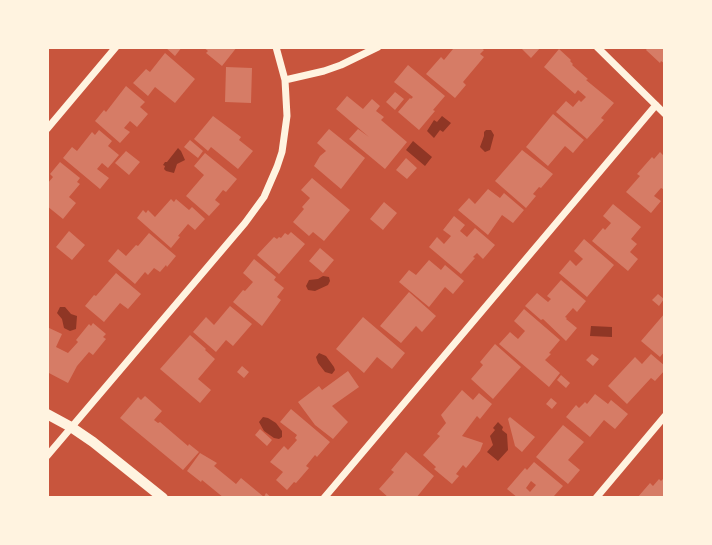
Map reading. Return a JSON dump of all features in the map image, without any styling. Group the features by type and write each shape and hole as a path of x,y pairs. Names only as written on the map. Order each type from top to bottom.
{"street":[{"path":"47,129 116,47"},
{"path":"47,456 245,223 264,197 282,152 287,117 285,80 276,47"},
{"path":"285,80 341,65 378,47"},
{"path":"597,47 665,114"},
{"path":"324,498 656,105"},
{"path":"47,414 102,449 163,498"},
{"path":"596,498 665,416"}],"shaded area":[{"path":"442,116 451,123 434,138 427,131 434,120 437,122"},
{"path":"486,130 491,130 494,135 490,150 485,152 480,147"},
{"path":"413,141 432,157 425,166 406,150"},
{"path":"178,148 185,160 177,164 174,173 166,171 163,165"},
{"path":"329,277 328,285 315,291 308,290 306,286 309,280"},
{"path":"60,307 65,307 77,316 76,329 70,331 64,328 57,313"},
{"path":"591,326 612,327 612,337 590,336"},
{"path":"319,353 326,356 334,367 332,374 325,372 318,363 316,357"},
{"path":"263,417 276,423 282,431 282,437 274,438 264,431 259,422"},
{"path":"498,422 507,434 508,450 498,461 487,452 493,445 490,436"}],"building":[{"path":"165,47 182,47 175,56"},
{"path":"203,47 237,47 222,66 206,53 208,51"},
{"path":"451,47 480,47 484,50 480,54 484,57 463,82 466,85 455,98 426,74 441,57 444,60 453,49"},
{"path":"520,47 541,47 531,58"},
{"path":"648,47 665,47 665,64 661,61 660,63 646,50"},
{"path":"559,49 588,79 586,80 614,103 601,118 604,120 587,139 556,112 566,101 573,107 586,97 578,90 575,94 544,67"},
{"path":"165,53 195,79 175,103 155,87 148,96 133,83 146,69 150,72"},
{"path":"408,65 445,96 419,130 398,112 413,97 394,82"},
{"path":"226,67 252,68 251,103 225,102"},
{"path":"126,86 145,102 140,107 148,114 137,127 130,121 124,128 130,132 120,143 95,121 104,110 106,112"},
{"path":"395,92 404,99 395,110 386,102"},
{"path":"347,96 363,109 372,99 380,106 376,111 384,117 381,120 407,142 385,169 349,139 358,129 369,137 336,109"},
{"path":"553,114 584,140 573,153 565,146 548,166 526,147"},
{"path":"213,116 241,137 239,140 253,151 238,169 211,147 208,151 194,139"},
{"path":"329,129 365,158 341,189 314,166 326,151 317,143"},
{"path":"99,130 112,141 108,146 119,155 108,168 102,163 97,169 109,178 100,189 63,158 72,147 77,151 92,132 95,135"},
{"path":"190,140 203,151 198,158 184,147"},
{"path":"522,150 553,174 533,194 536,196 526,208 495,181"},
{"path":"126,151 140,162 129,175 115,163"},
{"path":"660,152 665,157 665,190 661,188 654,196 661,201 651,213 626,192 640,176 637,174"},
{"path":"205,153 237,179 215,200 220,204 209,216 186,196 204,175 194,166"},
{"path":"406,158 417,168 407,179 396,170"},
{"path":"60,162 80,178 77,182 80,184 69,197 76,203 63,219 47,206 47,184 53,177 50,174"},
{"path":"312,178 350,210 324,241 313,232 309,236 293,222 310,198 301,190"},
{"path":"488,189 500,198 504,193 524,210 513,223 502,215 488,235 458,210 469,198 475,204"},
{"path":"171,199 174,202 176,199 189,210 192,207 205,219 195,230 188,224 171,248 137,218 143,210 146,213 148,210 155,217"},
{"path":"384,202 397,213 383,230 370,219"},
{"path":"613,204 641,227 631,239 637,244 630,252 638,259 628,271 592,241 611,223 603,216"},
{"path":"454,216 465,225 460,231 467,237 475,228 495,245 483,259 477,253 461,274 429,247 437,237 444,244 451,236 443,230"},
{"path":"69,231 85,245 72,260 56,247"},
{"path":"291,232 305,244 279,274 257,255 274,237 281,238 285,233 288,235"},
{"path":"149,233 176,256 160,272 154,268 148,275 145,272 135,284 108,261 118,249 126,256"},
{"path":"584,239 614,265 587,297 559,273 570,260 576,266 583,259 574,251"},
{"path":"320,248 334,260 323,273 309,261"},
{"path":"254,259 276,277 274,280 284,288 277,297 281,300 262,326 233,302 253,282 243,273"},
{"path":"429,260 441,270 445,265 464,281 453,294 445,287 429,307 399,282 409,270 416,275"},
{"path":"116,273 141,294 128,309 120,303 104,322 85,306"},
{"path":"561,280 586,301 577,312 573,308 565,317 577,328 566,341 525,306 537,293 548,302 551,299 547,296"},
{"path":"409,292 436,316 422,332 416,326 401,343 380,326"},
{"path":"658,294 664,299 659,306 652,300"},
{"path":"230,306 252,324 233,346 226,340 216,352 193,332 206,317 214,325"},
{"path":"524,309 560,340 545,360 560,373 549,387 499,344 510,332 518,339 525,331 514,321"},
{"path":"665,313 665,351 660,357 641,341"},
{"path":"363,317 405,353 392,369 377,357 364,373 336,349"},
{"path":"93,323 106,334 103,337 106,339 93,355 89,352 68,383 47,372 47,327 62,334 56,347 68,353 89,324 91,326"},
{"path":"190,335 215,359 198,379 211,390 200,403 160,369"},
{"path":"495,344 521,367 493,399 471,379 483,365 480,362"},
{"path":"592,354 599,359 593,366 586,360"},
{"path":"651,354 665,366 665,370 655,381 651,378 627,404 608,386 635,357 642,364"},
{"path":"242,366 249,372 244,378 237,372"},
{"path":"348,371 359,387 332,406 348,422 333,439 315,425 298,402 319,386 322,390"},
{"path":"561,375 570,383 566,388 557,380"},
{"path":"462,390 473,400 479,393 492,404 480,419 477,416 462,436 483,443 466,468 463,465 456,474 459,476 452,484 434,469 436,467 423,455 440,436 437,434 446,423 441,415"},
{"path":"595,394 608,404 611,400 628,414 615,429 604,420 590,437 566,417 576,405 579,408 585,402 587,404"},
{"path":"145,396 162,411 154,420 199,452 183,470 120,418 138,397 141,400"},
{"path":"551,398 557,403 552,409 546,404"},
{"path":"291,409 330,442 317,457 315,455 306,466 309,468 287,490 276,480 283,472 270,462 284,446 288,450 297,440 297,435 280,422"},
{"path":"510,417 535,437 522,452 515,446 508,419"},
{"path":"563,425 584,442 568,460 580,470 568,484 536,457"},
{"path":"260,429 272,440 267,446 255,435"},
{"path":"406,452 434,476 416,498 389,498 379,489"},
{"path":"200,453 217,463 214,466 236,484 241,478 264,497 266,493 272,498 224,498 187,471"},
{"path":"534,462 563,486 554,496 556,498 518,498 507,489 525,468 527,470","holes":["531,481 536,485 530,492 526,488"]},
{"path":"665,477 665,498 637,498 650,483 653,486"}]}
